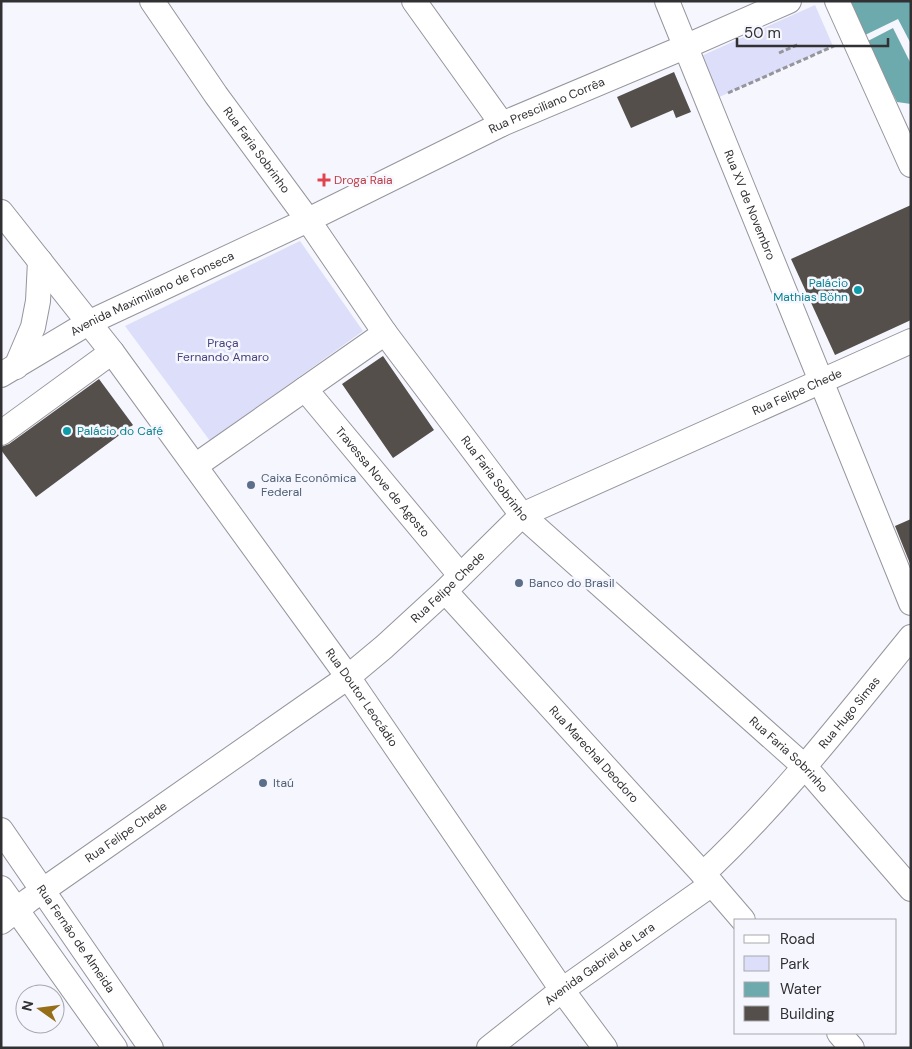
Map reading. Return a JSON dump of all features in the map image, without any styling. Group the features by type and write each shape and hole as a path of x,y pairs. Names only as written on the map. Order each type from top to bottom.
{"street":[{"name":"Rua Faria Sobrinho","path":"152,1 216,95 308,220 385,332 522,515 805,767 911,889"},
{"path":"414,1 502,124"},
{"name":"Rua XV de Novembro","path":"667,1 687,46 813,364 822,381 911,603"},
{"name":"Rua Presciliano Corrêa","path":"308,220 502,124 788,1"},
{"path":"836,1 911,165"},
{"name":"Rua Doutor Leocádio","path":"1,212 112,352 196,466 348,677 562,990 605,1048"},
{"name":"Avenida Maximiliano de Fonseca","path":"8,371 88,323 308,220"},
{"path":"8,371 33,326 38,301 40,261"},
{"path":"196,466 385,332"},
{"name":"Rua Felipe Chede","path":"9,916 42,890 348,677 384,647 522,515 911,341"},
{"path":"1,433 112,352"},
{"name":"Travessa Nove de Agosto","path":"305,389 452,583"},
{"name":"Rua Marechal Deodoro","path":"452,583 742,919"},
{"name":"Rua Hugo Simas","path":"707,879 725,853 805,767 911,637"},
{"name":"Rua Fernão de Almeida","path":"1,830 151,1048"},
{"name":"Avenida Gabriel de Lara","path":"489,1048 707,879"},
{"path":"1,888 9,916 115,1048"},
{"path":"840,1034 852,1048"}],"path":[{"path":"709,102 853,37"},
{"path":"779,53 799,44"}],"green space":[{"path":"815,5 833,46 717,98 699,57"},
{"name":"Praça Fernando Amaro","path":"300,241 363,331 210,441 125,326"}],"water":[{"path":"846,1 911,1 911,104 897,102"}],"pier":[{"path":"898,19 911,44 911,64 893,28 866,42 863,36"}],"building":[{"path":"674,72 691,112 676,118 673,110 631,128 617,97"},
{"name":"Palácio Mathias Böhn","path":"911,205 911,320 835,355 791,259"},
{"path":"383,356 434,430 393,458 342,384"},
{"name":"Palácio do Café","path":"99,379 133,425 36,497 1,450 1,447 9,444"},
{"path":"911,519 911,566 895,526"}],"place":[{"name":"Droga Raia","path":"324,180"},
{"name":"Palácio Mathias Böhn","path":"858,290"},
{"name":"Palácio do Café","path":"67,431"},
{"name":"Caixa Econômica Federal","path":"251,485"},
{"name":"Banco do Brasil","path":"519,583"},
{"name":"Itaú","path":"263,783"}]}
